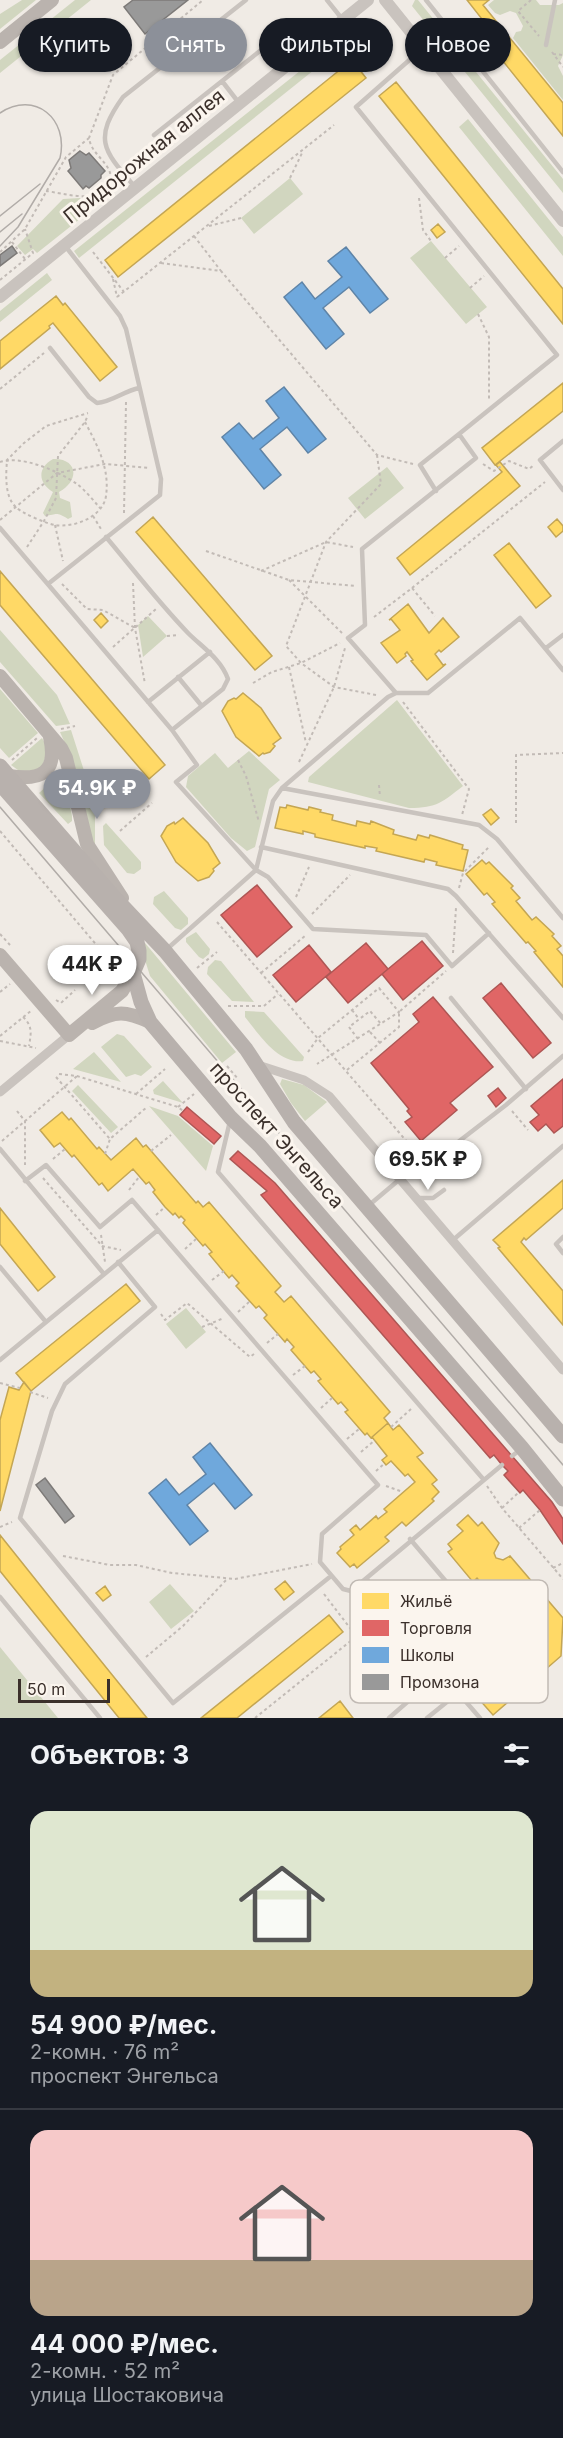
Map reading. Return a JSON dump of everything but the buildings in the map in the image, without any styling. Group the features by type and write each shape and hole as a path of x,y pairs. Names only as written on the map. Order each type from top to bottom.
{"main road":[{"path":"0,42 52,0"},
{"name":"проспект Энгельса","path":"0,676 49,733 66,758 87,844 137,919"},
{"path":"5,772 31,778 45,772 52,763 53,755 49,733"},
{"name":"проспект Энгельса","path":"5,772 114,897 165,951 256,1065 294,1122 563,1436"},
{"name":"проспект Энгельса","path":"5,772 136,942 139,959 133,973 141,1002 150,1022 231,1118 260,1146 517,1452 563,1499"},
{"path":"0,955 69,1035"},
{"path":"69,1035 122,991 133,973"},
{"path":"69,1035 103,1017 117,1013 130,1013 150,1022"}],"street":[{"name":"Придорожная аллея","path":"346,18 368,0"},
{"path":"385,0 405,25"},
{"name":"Придорожная аллея","path":"0,297 278,72"},
{"path":"442,72 563,221"},
{"path":"0,1092 69,1035"},
{"path":"256,1065 304,1080 328,1096 563,1370"}],"lane":[{"path":"136,187 110,157 105,144 106,128 111,113 123,96 246,0"},
{"path":"327,0 341,18"},
{"path":"426,0 563,172"},
{"path":"546,45 555,0"},
{"path":"154,135 259,52"},
{"path":"405,64 356,107 557,355 420,465 436,491"},
{"path":"222,81 239,103"},
{"path":"48,584 123,522 160,495 158,469 126,329 120,316 64,245"},
{"path":"50,348 89,397 97,403 107,402 126,391 139,388"},
{"path":"396,693 348,638 365,625 362,549 476,458 459,434"},
{"path":"563,441 540,460 563,490"},
{"path":"0,528 172,730 197,765 176,782 256,870 268,877 313,929 426,935 452,966 489,933"},
{"path":"105,537 189,634 210,652 228,679 223,688 172,730"},
{"path":"165,951 256,870 273,801 282,788 388,698 396,693 428,693 520,618 563,670"},
{"path":"546,648 563,635"},
{"path":"148,702 210,652"},
{"path":"178,677 201,705"},
{"path":"282,788 479,825 497,839 563,918"},
{"path":"261,847 448,889 563,1018"},
{"path":"451,998 526,1089"},
{"path":"367,1207 400,1179 427,1166 507,1105 563,1056"},
{"path":"231,1118 218,1172 483,1480"},
{"path":"453,1240 563,1146"},
{"path":"0,1149 105,1273"},
{"path":"25,1180 46,1165 100,1227 132,1200 378,1485 322,1534 320,1562 343,1589 350,1591"},
{"path":"417,1198 433,1198 444,1190"},
{"path":"0,1360 158,1230"},
{"path":"563,1237 556,1244 563,1253"},
{"path":"118,1262 155,1307 65,1384 56,1401 20,1518 172,1703 331,1576"},
{"path":"0,1267 46,1322"},
{"path":"365,1580 410,1539 502,1465"},
{"path":"410,1539 445,1580"},
{"path":"0,1597 100,1718"},
{"path":"389,1718 406,1703"},
{"path":"427,1718 446,1703"},
{"path":"467,1703 480,1718"}],"path":[{"path":"531,0 518,11 563,67"},
{"path":"553,54 563,55"},
{"path":"110,303 334,125"},
{"path":"0,252 25,229 66,157 89,138"},
{"path":"290,178 304,149"},
{"path":"417,181 423,230 431,241"},
{"path":"206,227 241,218"},
{"path":"0,279 33,253 25,229"},
{"path":"194,236 376,455 381,484 326,542 261,572"},
{"path":"445,258 465,241"},
{"path":"12,242 25,259"},
{"path":"93,252 124,292"},
{"path":"161,262 221,271"},
{"path":"471,288 490,272"},
{"path":"112,276 117,298"},
{"path":"478,314 489,337 489,411"},
{"path":"0,389 50,348"},
{"path":"123,522 126,391"},
{"path":"22,554 44,521 56,498 58,456 85,422 88,413 46,426 7,460 5,478 9,496 16,508 44,521 55,525 76,523 93,516 106,498 105,464 85,422"},
{"path":"376,455 420,465"},
{"path":"476,458 494,471 509,461 529,470 540,460"},
{"path":"0,462 7,460 42,465 78,484 100,508"},
{"path":"0,520 57,473 105,464 158,469"},
{"path":"365,625 552,477"},
{"path":"93,516 105,537"},
{"path":"55,525 65,570"},
{"path":"326,542 362,549"},
{"path":"326,542 286,646 301,663 334,687 388,698"},
{"path":"206,551 289,580 364,586"},
{"path":"132,568 135,628 148,702"},
{"path":"56,578 87,609 103,610 135,628"},
{"path":"289,580 348,638"},
{"path":"412,588 435,616"},
{"path":"106,653 163,603"},
{"path":"253,683 272,672 301,663 348,638"},
{"path":"294,777 306,742 334,687 348,638"},
{"path":"289,667 306,742"},
{"path":"396,693 469,789 460,822"},
{"path":"5,772 49,733 75,726"},
{"path":"516,823 516,755 563,753"},
{"path":"238,760 246,776 259,822 265,832"},
{"path":"379,785 381,806"},
{"path":"120,831 152,803"},
{"path":"0,831 110,961 96,972"},
{"path":"293,906 313,859"},
{"path":"306,921 356,868"},
{"path":"217,922 427,1166"},
{"path":"261,973 313,929"},
{"path":"0,934 15,951"},
{"path":"197,968 217,952"},
{"path":"317,1064 382,1025 452,966"},
{"path":"0,992 12,983"},
{"path":"308,1052 318,1038 379,988 399,1012 399,1027 347,1071"},
{"path":"56,999 61,1003 75,990"},
{"path":"228,1006 264,1006 279,993"},
{"path":"0,1036 34,1008"},
{"path":"352,1010 359,1019"},
{"path":"358,1039 349,1027 370,1011 382,1025"},
{"path":"23,1017 31,1030 29,1046"},
{"path":"370,1032 380,1043"},
{"path":"0,1041 37,1048"},
{"path":"227,1066 238,1079"},
{"path":"136,1094 165,1069"},
{"path":"59,1074 77,1076 178,1107 183,1111"},
{"path":"0,1143 77,1076"},
{"path":"56,1077 110,1139"},
{"path":"178,1107 194,1094"},
{"path":"507,1105 528,1130"},
{"path":"105,1154 110,1139 147,1107"},
{"path":"16,1110 25,1121 25,1180"},
{"path":"151,1151 171,1135"},
{"path":"46,1165 65,1149"},
{"path":"129,1190 139,1177"},
{"path":"150,1221 165,1207"},
{"path":"100,1227 105,1273"},
{"path":"179,1254 196,1239"},
{"path":"206,1286 224,1270"},
{"path":"202,1327 231,1316 250,1301"},
{"path":"155,1307 165,1320 188,1303 250,1357 278,1334"},
{"path":"288,1380 305,1366"},
{"path":"0,1383 20,1388"},
{"path":"30,1392 56,1401"},
{"path":"315,1412 332,1398"},
{"path":"391,1427 417,1403"},
{"path":"342,1443 359,1429"},
{"path":"355,1458 375,1440"},
{"path":"370,1476 385,1463"},
{"path":"483,1480 502,1508 563,1579"},
{"path":"384,1485 403,1492"},
{"path":"502,1508 519,1492"},
{"path":"519,1528 540,1509"},
{"path":"0,1527 20,1518"},
{"path":"62,1556 110,1565 136,1565 172,1573 235,1579 320,1562"},
{"path":"554,1568 563,1563"},
{"path":"139,1663 183,1626 228,1578"},
{"path":"318,1587 350,1628"},
{"path":"255,1718 350,1641"},
{"path":"260,1714 263,1718"}],"green space":[{"path":"22,0 36,0 0,29 0,14"},
{"path":"75,0 91,0 69,18 52,18"},
{"path":"415,0 418,0 433,18 422,18 412,6"},
{"path":"494,0 536,0 540,5 563,3 563,55 558,66 563,76 563,100 513,38 523,26 516,13 510,11 500,15 495,13 488,5"},
{"path":"18,46 18,59 0,73 0,60"},
{"path":"299,72 312,72 79,258 74,251"},
{"path":"465,72 476,72 563,179 563,193"},
{"path":"468,119 563,237 563,256 459,127"},
{"path":"290,178 303,194 254,234 241,218"},
{"path":"80,198 90,211 37,253 33,249 25,255 17,246 63,199"},
{"path":"431,241 487,307 466,324 410,258"},
{"path":"47,273 52,280 0,322 0,311"},
{"path":"53,459 67,462 73,471 70,482 59,492 60,498 70,502 72,517 68,519 58,514 45,516 43,513 53,492 44,484 41,476 44,467"},
{"path":"387,467 404,488 365,519 348,498"},
{"path":"148,616 167,636 143,657 138,625"},
{"path":"0,630 57,695 70,724 56,726 0,662"},
{"path":"0,689 38,733 9,758 0,748"},
{"path":"397,700 463,786 439,803 427,807 409,808 308,782 309,777"},
{"path":"71,730 95,805 95,853 71,757 60,732"},
{"path":"42,738 48,749 41,770 22,773 11,765"},
{"path":"249,751 280,780 269,789 255,847 247,851 231,838 186,787 188,776 215,753 228,768"},
{"path":"60,774 64,776 72,816 72,821 68,824 39,793"},
{"path":"106,823 141,862 141,869 134,874 127,873 104,845 103,826"},
{"path":"164,891 188,918 188,924 181,930 175,928 153,904 154,897"},
{"path":"196,932 210,949 209,954 203,959 186,942 186,938"},
{"path":"145,943 236,1052 222,1063 150,976 141,947"},
{"path":"215,960 221,961 254,1002 232,1001 207,974 208,967"},
{"path":"245,1011 264,1012 304,1057 303,1061 294,1061 277,1053 245,1017"},
{"path":"117,1034 124,1036 152,1067 141,1076 135,1074 126,1077 101,1047"},
{"path":"94,1052 121,1082 73,1069"},
{"path":"282,1079 304,1085 327,1102 305,1121 280,1084"},
{"path":"163,1081 183,1103 154,1094 153,1090"},
{"path":"78,1085 118,1127 111,1133 72,1091"},
{"path":"149,1106 178,1116 213,1146 206,1171"},
{"path":"186,1308 206,1332 186,1349 166,1324"},
{"path":"170,1584 194,1611 171,1629 149,1602"},
{"path":"0,1647 58,1718 0,1718"}],"tram line":[{"path":"0,113 25,105 37,107 46,112 54,121 59,131 61,144 60,158 18,227 0,246"},
{"path":"0,216 40,184"},
{"path":"0,232 22,214"},
{"path":"0,807 563,1465"}]}
